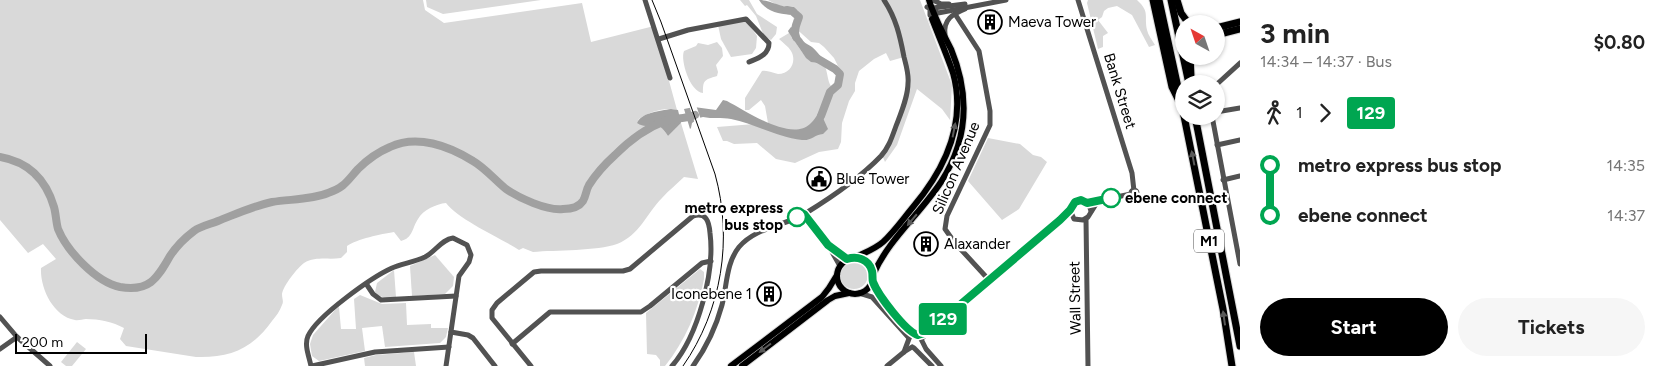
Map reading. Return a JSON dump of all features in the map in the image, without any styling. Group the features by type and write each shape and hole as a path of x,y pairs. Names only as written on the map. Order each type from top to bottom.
{"highway":[{"path":"1153,0 1175,94"},
{"name":"M1","path":"1160,0 1175,75"},
{"path":"1171,0 1188,75"},
{"path":"1177,0 1182,15"},
{"path":"1225,26 1240,22"},
{"path":"1225,33 1240,29"},
{"name":"M1","path":"1185,125 1223,309 1230,366"},
{"name":"M1","path":"1197,125 1240,346"}],"main road":[{"path":"856,258 882,243 915,205 938,174 951,144 957,116 955,85 950,65 930,15 927,2"},
{"path":"742,366 828,300 835,296 865,291 873,278 879,262 944,177 961,138 963,124 962,89 958,68 927,2"},
{"path":"731,366 822,297 830,288 840,266 847,259 856,258 866,261 870,265 873,278"},
{"path":"836,275 840,286 849,293"}],"street":[{"path":"645,0 670,78"},
{"path":"693,366 708,342 715,326 722,306 733,257 740,246 764,230 804,214 857,178 882,156 890,144 904,105 908,83 900,34 890,9 884,0"},
{"path":"933,0 940,4 974,4"},
{"path":"927,2 938,13 989,0"},
{"path":"930,15 934,8 1006,0"},
{"name":"Bank Street","path":"1079,0 1132,173 1132,192 1098,201"},
{"path":"1082,10 1084,0"},
{"path":"945,38 945,24 948,19 974,4"},
{"path":"963,25 964,14 974,4"},
{"path":"955,14 963,25"},
{"path":"659,39 688,30 746,19 769,43 766,53 749,62"},
{"name":"Silicon Avenue","path":"963,25 979,52 990,125 947,216 945,229 955,243 989,280"},
{"path":"1225,77 1240,63"},
{"path":"1225,110 1240,108"},
{"path":"1214,125 1240,264"},
{"path":"1217,145 1240,140"},
{"path":"1223,180 1240,176"},
{"path":"887,366 919,337 928,332 1060,220 1070,210 1072,204 1078,201 1087,203 1098,201"},
{"path":"1060,220 1083,220 1098,201"},
{"path":"1087,203 1091,211"},
{"path":"1070,210 1074,219"},
{"path":"531,366 492,318 492,310 497,303 534,272 623,271 630,269 692,216 698,214 707,218 709,222 712,243 707,288 696,321 672,366"},
{"path":"804,214 828,245 840,266"},
{"name":"Wall Street","path":"1083,220 1086,229 1088,366"},
{"path":"446,366 449,347 459,276 469,262 471,255 467,246 453,238 447,239 429,255 390,269 333,308 310,332 307,346 312,366 375,352 449,347"},
{"path":"828,245 847,259"},
{"path":"512,344 550,312 641,312 702,263 711,261"},
{"path":"873,278 893,312 919,337 940,366"},
{"path":"367,284 375,297 386,301 456,296"},
{"path":"860,293 872,297 932,366"},
{"path":"0,317 17,338 50,366"},
{"path":"451,332 468,335 473,338 495,366"},
{"path":"911,344 918,347 919,337"},
{"path":"0,349 17,338"}],"shaded area":[{"path":"0,0 423,0 425,10 444,23 582,3 591,42 654,26 677,110 667,109 652,112 639,119 637,123 660,125 668,136 681,123 698,179 684,177 667,192 637,230 625,240 609,246 588,249 533,252 523,248 519,250 460,216 446,203 438,205 426,210 420,216 410,235 405,240 401,241 394,232 376,235 347,246 347,252 341,258 318,259 304,263 285,286 282,294 283,304 276,315 256,339 239,350 219,356 196,357 126,346 120,339 124,328 101,320 75,320 60,313 54,307 43,284 41,268 56,259 43,244 28,253 0,220"},
{"path":"426,0 541,0 443,14 427,7"},
{"path":"740,0 749,0 757,14 777,27 776,34 771,40 764,36 756,16"},
{"path":"759,0 794,7 797,10 796,14 775,12 766,8"},
{"path":"768,0 920,0 952,85 950,120 942,109 917,89 897,145 885,162 882,155 890,144 908,83 904,57 890,61 886,53 874,59 859,71 855,83 855,91 849,101 842,123 841,142 838,149 819,152 795,163 776,159 757,143 734,144 723,141 717,127 768,123 765,106 761,100 749,110 745,110 745,98 762,71 778,74 786,72 792,66 793,55 779,39 789,33 808,59 812,62 824,64 831,86 836,78 839,68 834,58 819,43 811,42 792,25 796,10 794,7 779,6"},
{"path":"1088,0 1137,0 1144,8 1149,36 1155,45 1149,47 1132,15 1117,6 1108,8 1098,20 1108,33 1103,36 1103,47 1098,49 1087,3"},
{"path":"746,20 757,36 756,48 752,54 731,57 721,39 718,25"},
{"path":"791,27 826,63 811,62 806,58 788,31"},
{"path":"717,42 722,48 723,56 716,65 717,76 705,81 703,93 698,91 690,82 683,61 684,51 696,46 698,43 708,45"},
{"path":"723,100 768,123 792,129 802,129 810,124 821,108 826,107 823,118 828,129 823,134 808,140 802,140 731,119 703,117 692,123 690,129 684,109 694,107 716,110"},
{"path":"671,109 678,110 681,123 668,136 660,126 646,126 637,123 639,119 647,114"},
{"path":"988,138 1020,144 1033,155 1041,157 1047,162 1019,209 1002,220 968,181"},
{"path":"435,255 454,277 453,286 445,294 412,296 410,266"},
{"path":"854,261 864,265 868,275 864,285 854,289 844,285 840,275 844,265"},
{"path":"700,269 704,272 704,279 690,325 679,346 665,366 660,366 660,360 656,355 647,354 646,313"},
{"path":"394,270 396,297 382,297 375,292 377,283"},
{"path":"360,295 382,304 406,303 407,325 431,324 431,328 448,328 446,337 440,343 385,347 382,326 362,328 365,351 319,361 312,356 310,344 313,335 339,307 341,329 356,329 354,299"},
{"path":"77,342 86,349 72,366 66,366 61,362"},
{"path":"414,352 416,366 365,366 364,358 376,355"}],"pier":[{"path":"689,105 696,105 701,120 695,124"}],"waterway":[{"path":"787,10 792,11 799,17 795,29 796,37"},
{"path":"818,59 840,74 838,85 830,92 821,116"},
{"path":"0,157 20,163 41,181 51,197 58,229 62,238 75,256 101,279 120,287 130,288 151,282 178,246 197,229 265,204 315,197 334,191 373,156 400,143 422,142 454,151 477,164 506,189 518,196 541,206 566,209 581,203 589,185 598,173 620,150 638,135 665,121 695,115"}],"tram line":[{"path":"652,0 715,174 723,224 723,249 715,298 707,322 683,366"}],"bus line":[{"name":"129","path":"797,217 804,214 828,245 847,259 856,258 866,261 872,270 872,281 880,294 910,331 918,335 928,332 1038,240 1070,210 1072,204 1081,200 1087,203 1111,198"}],"place":[{"name":"Maeva Tower","path":"990,22"},
{"name":"Blue Tower","path":"819,179"},
{"name":"ebene connect","path":"1111,198"},
{"name":"metro express bus stop","path":"797,217"},
{"name":"Alaxander","path":"926,244"},
{"name":"Iconebene 1","path":"769,294"}]}
